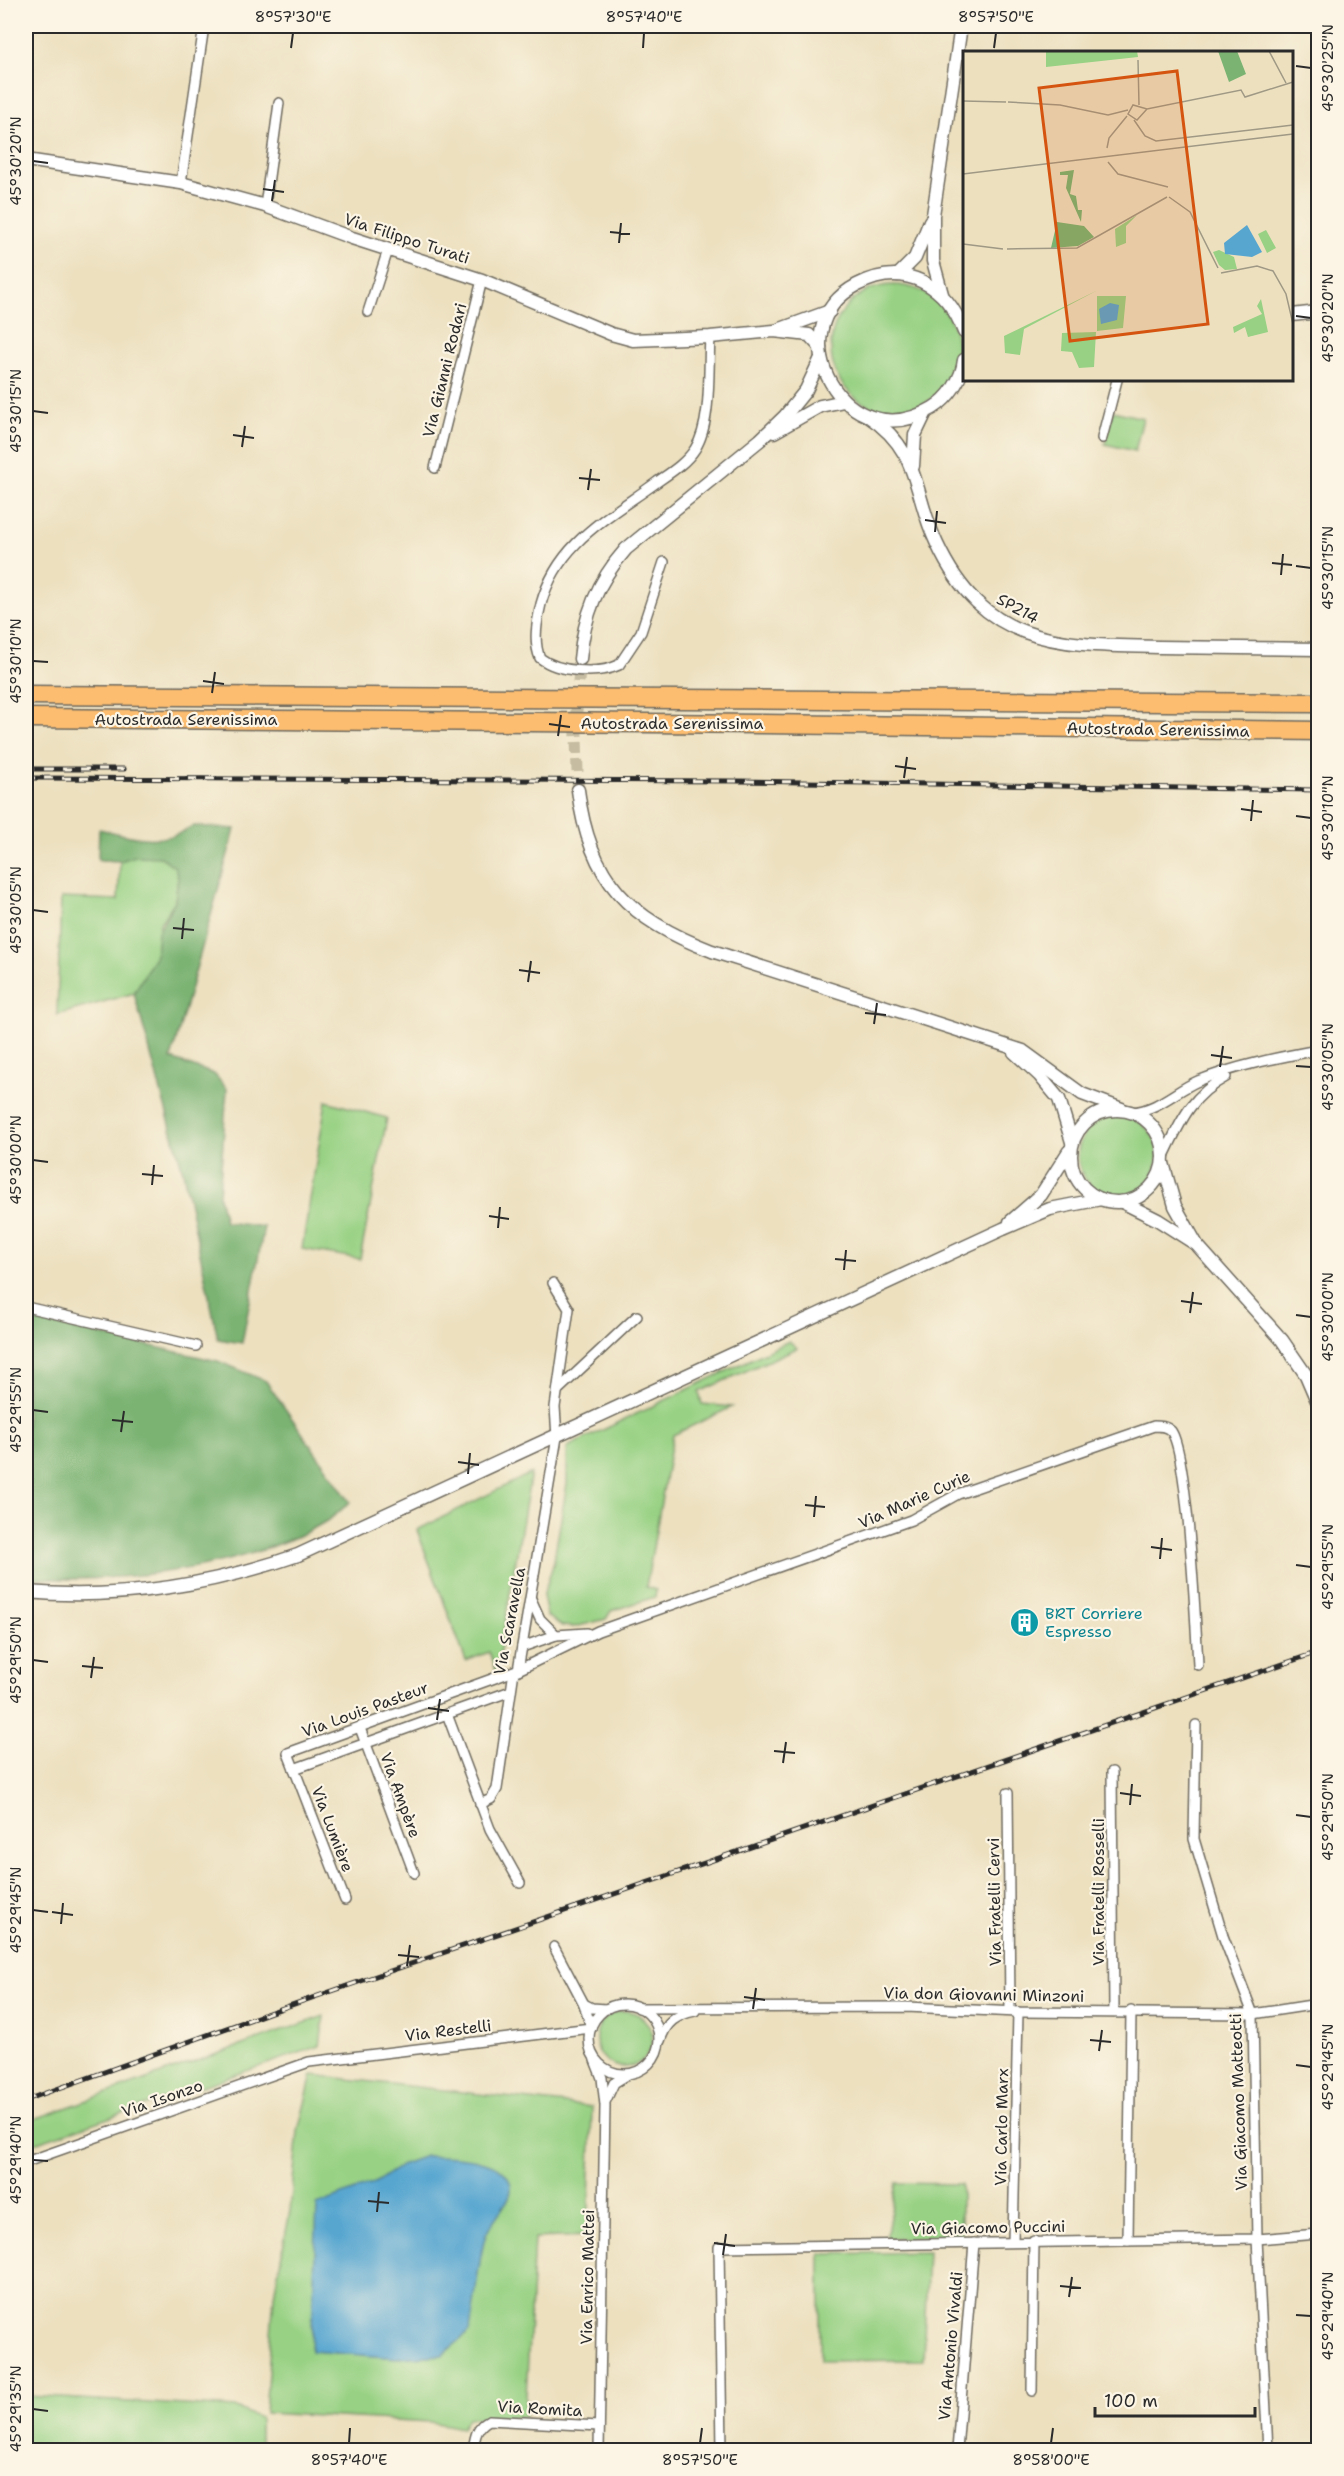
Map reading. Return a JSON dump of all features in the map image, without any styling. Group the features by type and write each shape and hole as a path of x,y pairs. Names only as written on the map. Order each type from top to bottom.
{"highway":[{"name":"Autostrada Serenissima","path":"26,695 1318,703"},
{"name":"Autostrada Serenissima","path":"26,718 763,723 1318,731"}],"street":[{"path":"181,183 204,26"},
{"path":"942,294 933,261 933,215 961,26"},
{"path":"265,206 279,103"},
{"name":"Via Filippo Turati","path":"26,160 181,183 265,206 388,250 482,280 601,330 633,340 710,337 774,331 809,335 821,352"},
{"path":"898,275 915,258 933,215"},
{"path":"368,312 388,250"},
{"path":"962,318 942,294 928,284 898,275 882,276 859,284 840,298 830,311 823,328 821,352 825,374 844,401 868,416 885,420 903,420 940,404 954,387 963,367"},
{"name":"Via Gianni Rodari","path":"435,468 482,280"},
{"name":"Via Filippo Turati","path":"774,331 830,311"},
{"path":"1293,315 1318,312"},
{"path":"663,562 641,632 619,665 603,669 564,668 552,666 540,658 536,639 540,610 545,590 561,558 578,540 678,467 695,449 704,415 710,337"},
{"path":"580,659 586,617 601,582 614,563 626,549 760,440 801,399 821,352"},
{"path":"1102,438 1117,381"},
{"path":"760,440 820,406 844,401"},
{"name":"SP214","path":"914,473 915,435 926,412"},
{"name":"SP214","path":"868,416 882,425 899,443 914,473 926,515 945,562 975,601 994,617 1039,638 1063,644 1318,649"},
{"path":"578,790 585,834 604,874 633,909 653,924 679,938 712,951 1023,1051 1082,1094 1145,1119 1155,1129 1161,1143 1175,1206 1197,1245 1282,1340 1306,1375 1318,1403"},
{"path":"1010,1047 1059,1099 1071,1145 1071,1164 1076,1179 1087,1191 1101,1199"},
{"path":"1003,1229 1041,1195 1079,1128 1091,1117 1106,1110 1127,1111 1155,1106 1198,1081 1318,1050"},
{"path":"1122,1202 1137,1198 1149,1189 1158,1177 1163,1160 1189,1106 1203,1092 1241,1069"},
{"path":"26,1592 142,1592 243,1573 321,1545 1050,1209 1101,1199 1122,1202 1158,1220 1197,1245"},
{"name":"Via Scaravella","path":"480,1804 490,1799 497,1789 511,1691 522,1647 558,1437 555,1407 570,1309 553,1283"},
{"path":"26,1307 196,1346"},
{"path":"558,1390 637,1316"},
{"name":"Via Marie Curie","path":"516,1670 598,1630 886,1530 911,1520 958,1494 1154,1426 1163,1426 1170,1430 1182,1478 1198,1665"},
{"path":"530,1598 540,1620 556,1635"},
{"path":"522,1647 556,1635 598,1630"},
{"name":"Via Louis Pasteur","path":"511,1691 294,1769 288,1753 516,1670"},
{"path":"446,1696 449,1713 480,1804 490,1829 520,1882"},
{"name":"Via Giacomo Matteotti","path":"1196,1725 1194,1839 1222,1936 1253,2014 1257,2240 1268,2451"},
{"name":"Via Ampère","path":"360,1728 414,1873"},
{"name":"Via Lumière","path":"294,1769 345,1900"},
{"name":"Via Fratelli Rosselli","path":"1113,1772 1114,2011"},
{"name":"Via Fratelli Cervi","path":"1008,1793 1014,2012"},
{"path":"554,1947 584,2004 591,2028 589,2040 596,2060 609,2071 630,2074 648,2065 659,2045 656,2025 639,2008 626,2004 606,2009 592,2008 584,2004"},
{"name":"Via don Giovanni Minzoni","path":"639,2008 715,2008 758,2005 906,2007 1014,2012 1131,2011 1253,2014 1318,2004"},
{"name":"Via don Giovanni Minzoni","path":"659,2045 663,2031 675,2017 715,2008"},
{"path":"591,2028 606,2009"},
{"path":"1128,2241 1131,2011"},
{"name":"Via Carlo Marx","path":"1013,2242 1014,2012"},
{"name":"Via Restelli","path":"309,2062 591,2028"},
{"name":"Via Enrico Mattei","path":"596,2060 602,2078 605,2105 598,2451"},
{"name":"Via Isonzo","path":"26,2162 309,2062"},
{"name":"Via Enrico Mattei","path":"605,2105 609,2089 614,2083 630,2074"},
{"name":"Via Giacomo Puccini","path":"724,2450 719,2247 1034,2241 1257,2240 1318,2234"},
{"path":"1032,2391 1034,2241"},
{"name":"Via Antonio Vivaldi","path":"957,2451 974,2243"},
{"name":"Via Romita","path":"473,2451 476,2434 481,2424 489,2421 599,2426"},
{"path":"716,2451 724,2450"}],"green space":[{"path":"894,285 918,290 939,303 952,324 957,348 952,372 939,393 918,406 894,411 870,406 849,393 836,372 831,348 836,324 849,303 870,290"},
{"path":"1113,411 1143,418 1135,451 1105,444"},
{"path":"193,826 235,829 171,1059 214,1074 227,1089 219,1196 225,1222 264,1227 242,1343 218,1339 183,1172 134,993 156,955 158,932 175,901 178,877 175,867 161,857 135,856 120,861 98,860 99,829 135,837 159,838 182,832"},
{"path":"135,856 161,857 175,867 178,877 175,901 160,923 156,955 134,993 57,1015 61,898 118,900 120,861"},
{"path":"326,1101 387,1118 360,1259 302,1249"},
{"path":"1118,1116 1133,1119 1146,1128 1155,1141 1158,1156 1155,1171 1146,1184 1133,1193 1118,1196 1103,1193 1090,1184 1081,1171 1078,1156 1081,1141 1090,1128 1103,1119"},
{"path":"26,1318 218,1361 266,1381 350,1502 328,1520 292,1538 257,1552 219,1562 140,1575 62,1579 26,1578"},
{"path":"789,1341 797,1348 699,1392 702,1404 732,1407 673,1435 646,1587 656,1590 655,1597 611,1611 606,1619 574,1627 562,1626 547,1616 543,1596 553,1565 567,1484 567,1447"},
{"path":"531,1473 496,1674 489,1652 466,1661 417,1530"},
{"path":"624,2011 635,2013 644,2019 650,2028 652,2039 650,2050 644,2059 635,2065 624,2067 613,2065 604,2059 598,2050 596,2039 598,2028 604,2019 613,2013"},
{"path":"324,2016 320,2046 26,2146 26,2122"},
{"path":"312,2075 592,2107 588,2236 534,2238 525,2417 468,2418 462,2428 431,2422 265,2413 274,2295 290,2211 298,2131"},
{"path":"896,2183 961,2184 961,2238 886,2239"},
{"path":"928,2252 923,2360 820,2361 820,2254"},
{"path":"26,2396 237,2408 260,2418 260,2450 26,2450"}],"water":[{"path":"425,2156 477,2160 501,2170 508,2178 510,2195 485,2238 470,2329 443,2355 398,2358 311,2351 317,2205 376,2182 403,2164"}],"tunnel":[{"path":"578,790 576,719 580,660"}],"railway":[{"path":"26,769 124,769"},
{"path":"26,778 738,781 1318,790"},
{"path":"26,2100 277,2010 1318,1652"}],"place":[{"name":"BRT Corriere Espresso","path":"1024,1622"}]}
